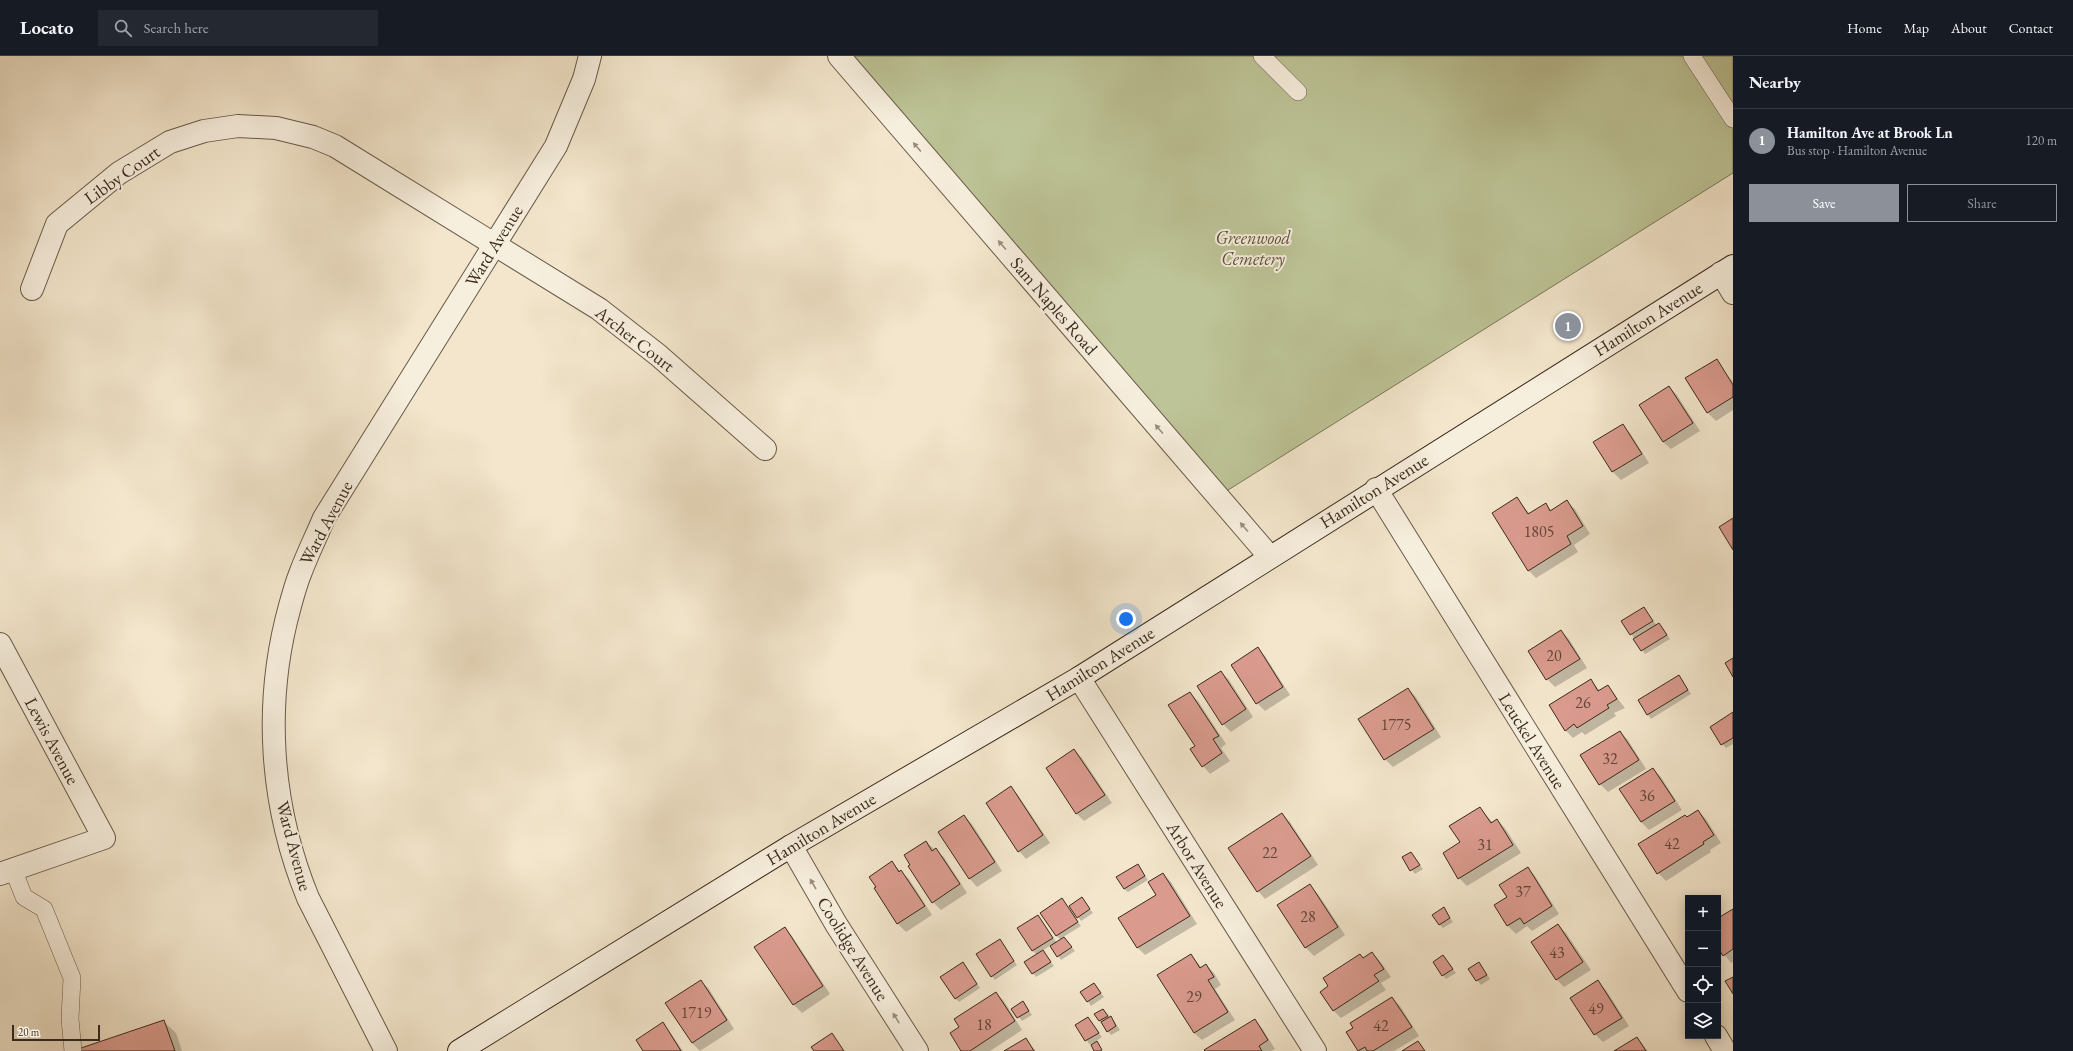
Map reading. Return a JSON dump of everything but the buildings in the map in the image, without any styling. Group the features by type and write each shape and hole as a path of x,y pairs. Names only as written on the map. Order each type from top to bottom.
{"street":[{"name":"Ward Avenue","path":"386,1051 308,898 300,878 283,819 274,757 275,688 282,634 299,575 324,518 556,146 584,79 590,56"},
{"name":"Sam Naples Road","path":"839,56 1270,557"},
{"name":"Libby Court","path":"32,289 57,224 119,173 170,142 204,131 238,126 276,128 313,137 335,146 494,245"},
{"name":"Archer Court","path":"494,245 599,309 658,355 765,449"},
{"name":"Hamilton Avenue","path":"460,1051 791,846 1080,678 1727,269"},
{"path":"1727,269 1733,293"},
{"name":"Leuckel Avenue","path":"1376,490 1685,986"},
{"name":"Lewis Avenue","path":"0,644 104,838 6,871"},
{"name":"Arbor Avenue","path":"1080,678 1315,1051"},
{"name":"Coolidge Avenue","path":"791,846 836,924 916,1051"},
{"path":"1718,1039 1725,1051"}],"lane":[{"path":"1262,56 1298,92"},
{"path":"1692,56 1733,119"},
{"path":"6,871 24,896 44,909 72,978 70,1018 73,1051"}],"green space":[{"name":"Greenwood Cemetery","path":"829,56 1733,56 1733,173 1217,497"}],"place":[{"name":"Hamilton Ave at Brook Ln","path":"1568,326"}]}
